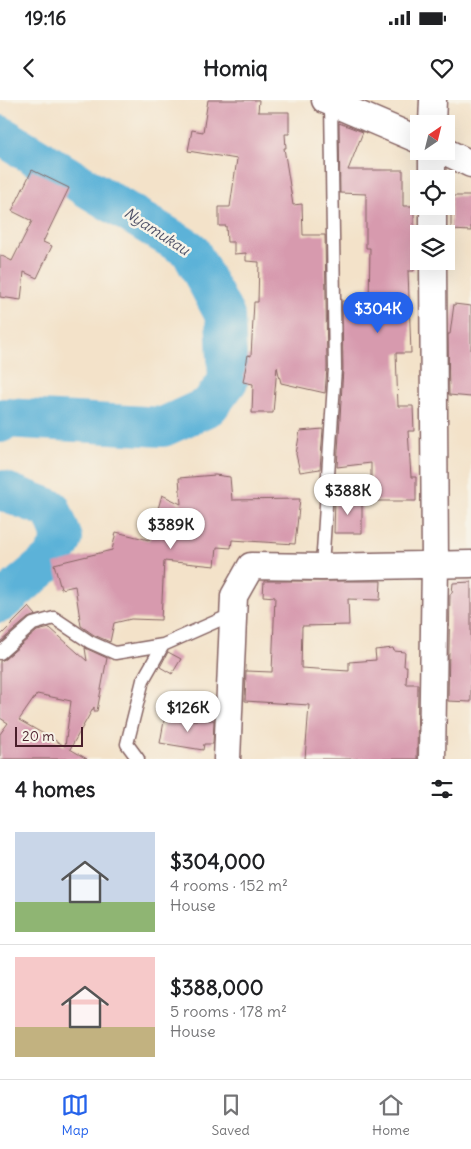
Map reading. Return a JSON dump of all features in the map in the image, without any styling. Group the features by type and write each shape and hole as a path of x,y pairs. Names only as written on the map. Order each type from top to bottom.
{"street":[{"path":"432,115 433,100"},
{"path":"328,101 410,136"},
{"path":"455,156 471,164"},
{"path":"432,759 435,564 433,270"},
{"path":"227,759 234,596 251,566 322,567 471,564"}],"lane":[{"path":"322,567 335,368 328,101"},
{"path":"0,653 33,624 54,618 90,642 115,652 163,645 233,614"},
{"path":"138,759 127,744 142,680 163,645"}],"building":[{"path":"208,100 259,100 258,112 289,112 289,134 285,134 286,148 284,148 293,205 302,204 303,235 325,235 327,368 325,393 281,383 277,367 273,413 252,413 253,384 243,382 248,355 251,356 254,302 258,302 259,262 246,261 246,253 234,254 234,242 227,242 226,226 219,226 219,207 230,207 237,159 188,151 192,130 203,132"},
{"path":"339,123 363,132 348,170 403,170 403,206 410,206 410,215 414,215 414,225 410,225 410,270 414,271 408,271 411,353 396,353 398,406 413,406 414,431 408,431 411,477 416,477 416,501 371,501 371,463 337,467 343,369 342,301 369,302 370,248 366,248 366,194 340,193"},
{"path":"32,170 69,188 43,242 52,246 37,278 24,272 21,300 0,297 0,255 12,261 32,221 12,211"},
{"path":"455,196 471,196 471,231 455,230 455,225 451,225 451,215 455,215"},
{"path":"454,304 471,306 471,397 449,395 448,334 450,334"},
{"path":"323,429 320,469 300,472 296,454 300,431"},
{"path":"215,475 230,477 232,500 300,499 295,544 232,540 231,548 217,547 215,566 164,561 161,620 131,619 114,623 110,642 94,635 81,626 75,586 61,589 54,564 112,550 116,532 149,540 162,495 181,504 179,478"},
{"path":"335,499 362,499 362,533 334,533"},
{"path":"264,581 381,581 380,600 348,599 349,625 302,626 301,668 349,671 349,662 376,660 375,650 393,648 394,651 405,652 404,666 407,666 406,684 418,684 417,759 305,759 309,705 245,701 246,671 272,672 275,597 263,596"},
{"path":"471,582 471,702 448,701 450,594 452,593 453,583"},
{"path":"29,607 36,615 28,618 0,642 0,636"},
{"path":"50,628 87,661 85,648 107,658 97,711 94,711 94,707 70,749 87,759 0,759 0,734 8,723 0,718 0,661 5,659 37,631","holes":["37,694 71,701 65,746 19,720"]},
{"path":"168,652 181,659 172,674 160,667"},
{"path":"165,716 194,720 214,720 213,744 204,744 203,750 160,743"}],"waterway":[{"name":"Nyamukau","path":"0,135 190,250 225,316 228,381 209,406 163,427 5,418 0,423"},
{"name":"Nyamukau","path":"0,490 51,509 63,539 52,559 0,603"}]}
